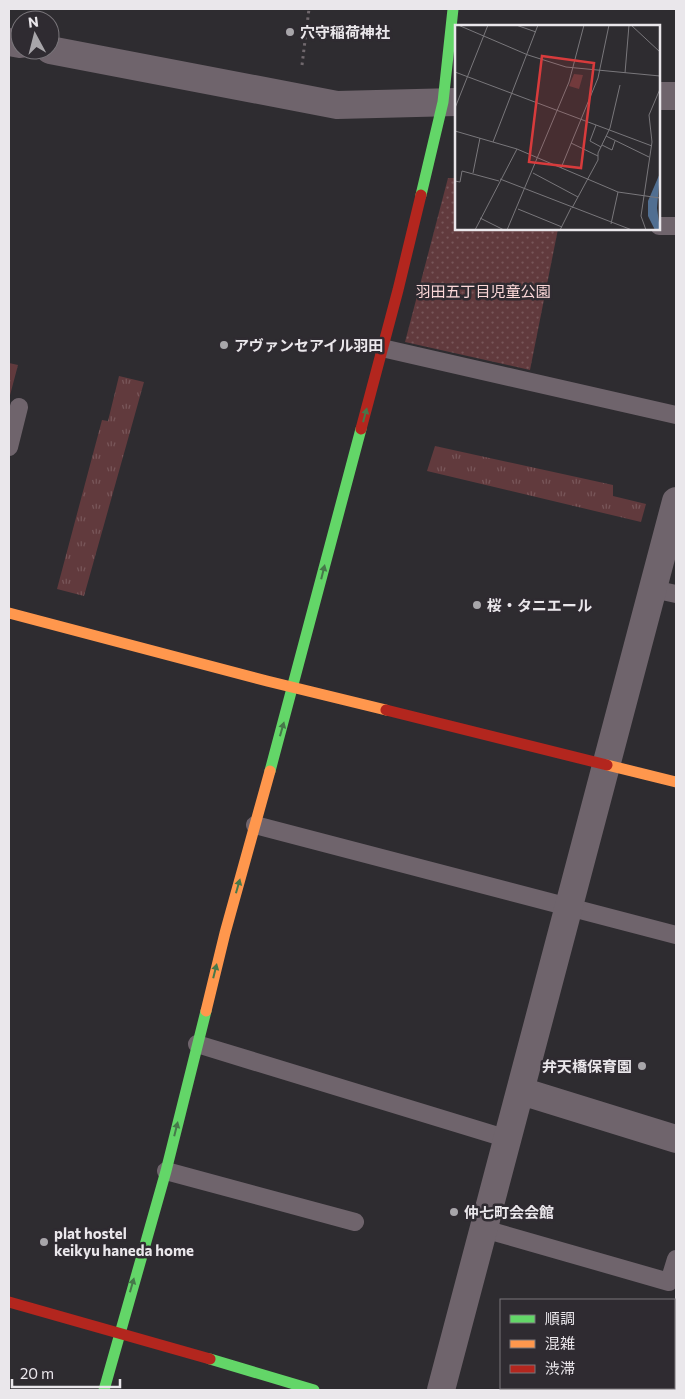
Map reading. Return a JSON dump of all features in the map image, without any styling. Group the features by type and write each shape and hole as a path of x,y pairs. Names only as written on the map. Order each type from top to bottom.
{"street":[{"path":"104,1390 166,1171 225,933 294,686 382,348 449,102 453,9"},
{"path":"60,52 337,104 449,102"},
{"path":"660,96 676,96"},
{"path":"441,1390 607,764 665,592 676,501"},
{"path":"9,613 267,681 294,686 676,782"},
{"path":"521,1091 676,1139"},
{"path":"9,1302 119,1332 314,1390"}],"lane":[{"path":"660,226 676,226"},
{"path":"382,348 676,416"},
{"path":"9,447 19,407"},
{"path":"255,824 676,935"},
{"path":"197,1044 508,1140"},
{"path":"166,1171 356,1222"},
{"path":"484,1229 669,1282 676,1259"}],"path":[{"path":"298,97 309,9"}],"green space":[{"name":"羽田五丁目児童公園","path":"448,178 455,178 455,230 558,230 530,370 405,342"},
{"path":"9,363 18,365 9,399"},
{"path":"119,376 144,382 84,596 57,589 102,420 108,421"},
{"path":"435,446 613,485 613,496 646,504 641,522 427,471"}],"traffic: fast":[{"path":"421,195 443,102 453,9"},
{"path":"270,771 361,429"},
{"path":"104,1390 166,1171 206,1011"},
{"path":"210,1359 314,1390"}],"traffic: slow":[{"path":"9,613 267,681 386,710"},
{"path":"607,765 676,782"},
{"path":"206,1011 225,933 270,771"}],"traffic: jam":[{"path":"361,429 421,195"},
{"path":"386,710 607,765"},
{"path":"9,1302 210,1359"}],"place":[{"name":"穴守稲荷神社","path":"290,32"},
{"name":"アヴァンセアイル羽田","path":"224,345"},
{"name":"桜・タニエール","path":"477,605"},
{"name":"弁天橋保育園","path":"642,1066"},
{"name":"仲七町会会館","path":"454,1212"},
{"name":"plat hostel keikyu haneda home","path":"44,1242"}]}
